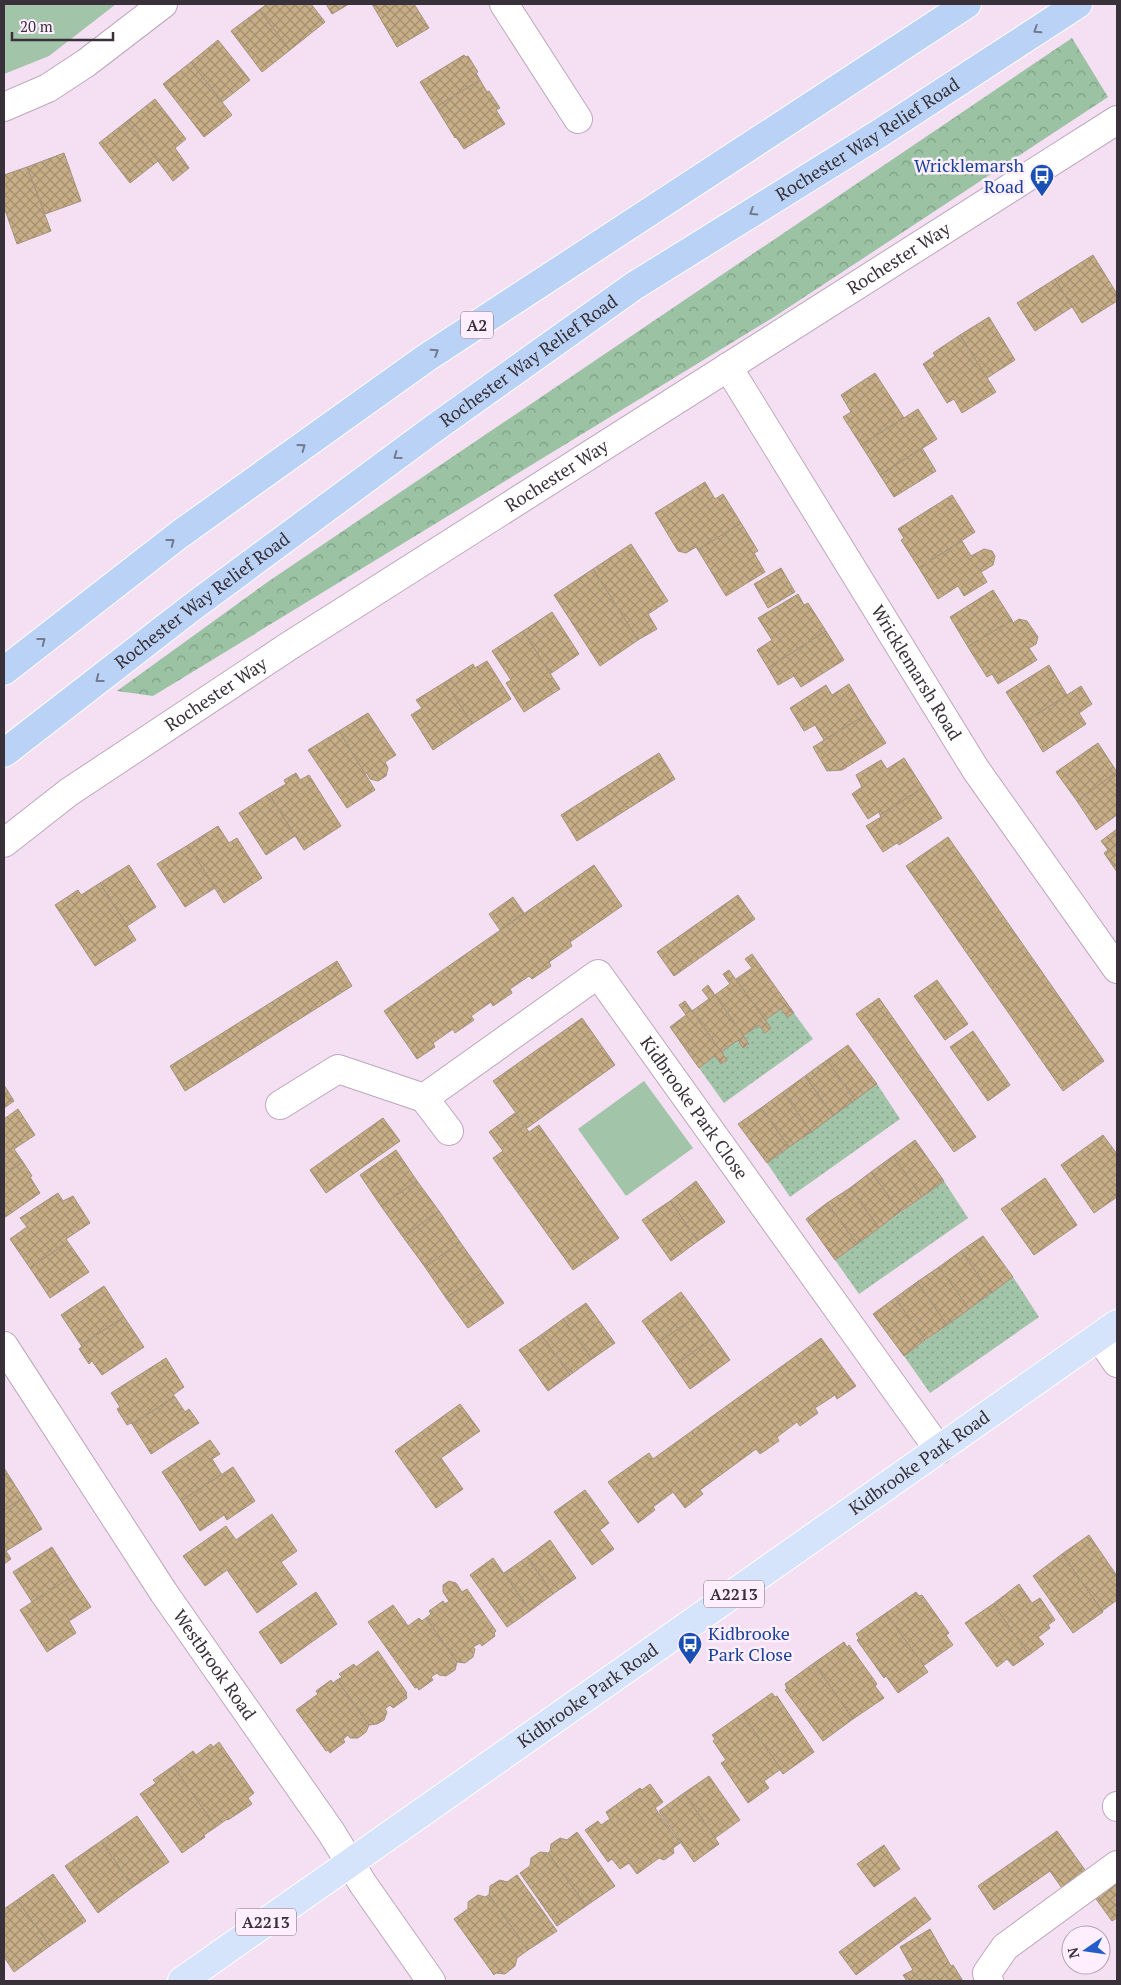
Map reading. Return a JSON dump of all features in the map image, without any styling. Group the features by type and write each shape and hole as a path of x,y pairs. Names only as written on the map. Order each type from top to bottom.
{"highway":[{"name":"A2","path":"4,671 180,534 426,358 967,4"},
{"name":"Rochester Way Relief Road","path":"4,753 199,602 436,427 634,286 880,133 1078,4"}],"main road":[{"name":"Kidbrooke Park Road","path":"182,1981 1108,1331"}],"street":[{"path":"4,107 48,88 86,63 163,4"},
{"path":"504,4 578,119"},
{"name":"Rochester Way","path":"4,843 69,792 273,657 1117,120"},
{"name":"Wricklemarsh Road","path":"728,367 976,770 1117,969"},
{"name":"Kidbrooke Park Close","path":"424,1098 598,974 939,1450"},
{"path":"280,1105 338,1069 424,1098 449,1131"},
{"path":"1108,1331 1117,1363"},
{"name":"Westbrook Road","path":"4,1346 158,1585 331,1832 431,1981"},
{"path":"989,1981 987,1973 1005,1947 1117,1865"}],"green space":[{"path":"4,4 116,4 49,56 4,74"},
{"path":"1072,38 1108,97 774,317 153,696 117,691 269,581"},
{"path":"781,1009 787,1017 794,1013 813,1039 724,1103 699,1068 715,1056 722,1064 726,1060 721,1052 738,1040 743,1048 749,1045 743,1036 759,1025 765,1033 771,1028 765,1020"},
{"path":"644,1081 693,1148 626,1196 578,1129"},
{"path":"877,1084 900,1119 790,1197 767,1163"},
{"path":"944,1181 968,1218 859,1294 835,1260"},
{"path":"1013,1277 1039,1317 930,1393 904,1356"}],"building":[{"path":"267,4 311,4 325,22 290,50 259,10"},
{"path":"326,4 349,4 332,14"},
{"path":"372,4 414,4 429,28 397,47"},
{"path":"259,10 290,50 262,72 231,31"},
{"path":"218,40 250,80 222,102 191,62"},
{"path":"464,55 468,56 478,72 476,73 480,80 436,107 420,82"},
{"path":"191,62 232,115 204,137 163,84"},
{"path":"480,80 500,108 496,110 505,124 464,149 436,107"},
{"path":"155,99 186,139 175,148 189,168 173,181 127,121"},
{"path":"127,121 158,161 130,183 99,143"},
{"path":"64,153 81,201 45,214 27,167"},
{"path":"27,167 51,231 17,244 4,207 4,175"},
{"path":"1093,255 1117,294 1117,301 1082,323 1055,279"},
{"path":"1055,279 1072,307 1035,331 1017,303"},
{"path":"989,317 1015,360 987,378 960,335"},
{"path":"960,335 996,392 962,413 954,399 947,403 923,364 935,356 933,353"},
{"path":"875,373 904,418 861,445 843,417 851,412 841,395"},
{"path":"918,409 937,439 880,475 861,445"},
{"path":"922,448 936,471 894,497 880,475"},
{"path":"705,482 715,499 723,494 741,523 698,550 696,547 686,553 678,551 655,513"},
{"path":"952,495 975,532 919,568 901,540 904,538 898,529"},
{"path":"741,523 758,551 754,553 765,572 726,596 698,550"},
{"path":"962,541 971,556 984,549 992,551 995,556 993,565 981,572 987,582 964,596 958,586 938,599 919,568"},
{"path":"631,544 668,601 648,614 657,629 638,640 593,569"},
{"path":"781,568 795,592 768,608 754,584"},
{"path":"593,569 638,640 600,666 554,595"},
{"path":"993,590 1012,620 968,647 950,617"},
{"path":"798,594 804,605 808,603 826,631 768,668 757,650 772,640 758,618"},
{"path":"552,612 579,654 550,674 523,631"},
{"path":"1019,619 1027,621 1038,637 1036,644 1029,648 1037,660 998,684 992,674 987,677 968,647 1012,620 1013,623"},
{"path":"523,631 560,689 524,712 506,683 511,680 492,651"},
{"path":"826,631 844,660 801,687 794,676 778,685 768,668"},
{"path":"487,661 511,699 472,724 445,682 473,664 475,668"},
{"path":"1049,665 1067,695 1025,722 1006,692"},
{"path":"445,682 472,724 433,750 411,715 422,708 416,700"},
{"path":"849,684 867,714 824,740 815,725 804,731 790,708 826,685 832,695"},
{"path":"1081,686 1092,704 1079,713 1086,724 1043,752 1025,722"},
{"path":"368,713 396,755 385,762 388,768 386,776 378,781 370,779 367,773 365,774 339,731"},
{"path":"867,714 886,743 842,770 827,771 813,747"},
{"path":"339,731 375,790 347,808 308,750"},
{"path":"1098,743 1117,772 1077,801 1056,772"},
{"path":"659,753 675,779 577,841 561,815"},
{"path":"904,758 923,788 880,815 879,812 868,819 852,794 862,787 856,775 881,760 887,769"},
{"path":"1117,772 1117,815 1096,830 1077,801"},
{"path":"296,773 300,780 309,775 341,826 304,850 269,794 286,784 284,780"},
{"path":"923,788 942,818 899,845 897,843 883,852 866,826"},
{"path":"269,794 295,836 266,855 239,813"},
{"path":"218,826 229,843 237,838 262,878 224,903 188,845"},
{"path":"1117,829 1117,872 1104,853 1108,850 1101,841"},
{"path":"948,837 1104,1061 1063,1091 906,866"},
{"path":"188,845 215,888 185,907 157,864"},
{"path":"129,865 156,907 127,926 100,883"},
{"path":"594,865 622,906 570,942 572,946 549,962 551,966 532,979 529,976 510,989 512,993 493,1006 491,1002 471,1016 474,1020 455,1033 453,1029 433,1043 435,1047 417,1059 384,1011"},
{"path":"100,883 136,940 95,966 55,905 78,890 81,895"},
{"path":"738,895 755,919 674,976 657,952"},
{"path":"513,897 524,913 500,930 489,914"},
{"path":"752,954 794,1013 787,1017 781,1009 765,1020 736,979 752,968 745,959"},
{"path":"337,961 352,986 185,1091 170,1066"},
{"path":"729,970 771,1028 765,1033 759,1025 743,1036 715,995 730,984 723,974"},
{"path":"937,980 968,1024 945,1040 914,996"},
{"path":"708,985 749,1044 743,1048 738,1040 721,1052 692,1011 709,999 702,990"},
{"path":"879,998 976,1137 954,1152 856,1014"},
{"path":"685,1001 727,1060 721,1064 715,1056 699,1068 670,1027 686,1015 679,1005"},
{"path":"582,1018 615,1065 527,1128 493,1081"},
{"path":"973,1031 1010,1085 988,1101 950,1047"},
{"path":"848,1045 877,1084 855,1100 827,1060"},
{"path":"827,1060 855,1100 833,1116 805,1076"},
{"path":"805,1076 833,1116 811,1132 783,1092"},
{"path":"4,1085 14,1101 4,1108"},
{"path":"783,1092 811,1132 789,1147 761,1108"},
{"path":"761,1108 789,1147 767,1163 738,1124"},
{"path":"18,1109 35,1135 14,1149 23,1162 4,1175 4,1119"},
{"path":"515,1113 529,1132 539,1125 619,1238 573,1270 493,1158 503,1151 489,1132"},
{"path":"383,1118 400,1141 326,1193 310,1170"},
{"path":"1103,1135 1117,1154 1117,1197 1094,1213 1061,1165"},
{"path":"915,1140 944,1181 922,1197 893,1156"},
{"path":"396,1150 417,1181 381,1206 360,1175"},
{"path":"893,1156 922,1197 900,1212 871,1172"},
{"path":"23,1162 40,1193 4,1218 4,1175"},
{"path":"871,1172 900,1212 879,1228 850,1188"},
{"path":"1045,1178 1077,1225 1034,1255 1001,1209"},
{"path":"417,1181 439,1211 403,1237 381,1206"},
{"path":"696,1181 725,1222 698,1241 670,1201"},
{"path":"850,1188 879,1228 857,1244 827,1203"},
{"path":"58,1193 63,1201 73,1196 90,1223 66,1239 68,1242 30,1268 10,1239 27,1227 20,1218"},
{"path":"670,1201 698,1241 671,1261 642,1220"},
{"path":"827,1203 857,1244 835,1260 806,1219"},
{"path":"439,1211 460,1242 425,1267 403,1237"},
{"path":"983,1236 1013,1277 991,1293 961,1251"},
{"path":"68,1242 89,1272 50,1298 30,1268"},
{"path":"460,1242 482,1273 446,1298 425,1267"},
{"path":"961,1251 991,1293 969,1309 939,1267"},
{"path":"939,1267 969,1309 947,1325 917,1282"},
{"path":"482,1273 504,1303 468,1328 446,1298"},
{"path":"917,1282 947,1325 925,1340 895,1298"},
{"path":"104,1286 124,1317 81,1345 61,1315"},
{"path":"681,1292 698,1315 658,1343 642,1321"},
{"path":"895,1298 925,1340 904,1356 873,1314"},
{"path":"586,1303 615,1343 592,1359 563,1319"},
{"path":"698,1315 714,1337 674,1366 658,1343"},
{"path":"124,1317 144,1347 102,1375 92,1361 89,1364 79,1349 81,1345"},
{"path":"563,1319 592,1359 570,1375 541,1335"},
{"path":"541,1335 570,1375 548,1391 519,1350"},
{"path":"714,1337 730,1360 690,1389 674,1366"},
{"path":"821,1338 856,1386 837,1399 835,1395 815,1408 818,1413 800,1426 797,1422 777,1437 779,1441 760,1454 756,1449 700,1490 703,1494 685,1508 673,1492 653,1507 655,1510 638,1523 608,1482 649,1453 653,1459"},
{"path":"166,1358 184,1387 173,1395 175,1397 132,1424 127,1425 117,1409 120,1407 111,1393"},
{"path":"175,1397 185,1412 189,1409 199,1423 151,1454 132,1424"},
{"path":"460,1404 480,1431 441,1458 463,1489 436,1508 395,1451"},
{"path":"210,1440 220,1454 212,1459 222,1475 181,1501 162,1472"},
{"path":"233,1467 255,1501 227,1520 224,1515 200,1531 181,1501"},
{"path":"4,1468 23,1498 4,1510"},
{"path":"585,1490 609,1523 600,1530 614,1549 592,1565 554,1512"},
{"path":"23,1498 42,1529 6,1551 11,1559 4,1564 4,1510"},
{"path":"272,1514 297,1551 281,1562 297,1584 257,1613 227,1570 205,1586 183,1556 226,1526 236,1540"},
{"path":"1089,1535 1117,1576 1117,1600 1102,1611 1062,1554"},
{"path":"550,1540 576,1578 553,1594 527,1557"},
{"path":"52,1547 71,1577 32,1602 13,1572"},
{"path":"1062,1554 1103,1612 1073,1633 1033,1576"},
{"path":"527,1557 553,1594 530,1611 504,1573"},
{"path":"493,1558 530,1611 507,1627 470,1575"},
{"path":"71,1577 91,1607 69,1621 76,1633 47,1652 20,1610"},
{"path":"449,1581 456,1583 462,1592 467,1589 496,1631 494,1633 495,1636 482,1646 480,1643 473,1647 475,1649 473,1657 465,1663 457,1662 426,1618 431,1614 429,1611 443,1601 445,1604 449,1601 443,1592 443,1585"},
{"path":"1019,1584 1032,1603 1040,1598 1055,1620 1048,1625 1050,1628 1038,1637 1044,1644 1029,1655 993,1604"},
{"path":"316,1592 337,1624 281,1664 259,1632"},
{"path":"916,1592 919,1596 922,1595 949,1633 946,1635 953,1645 923,1666 886,1613"},
{"path":"993,1604 1029,1655 1013,1666 1007,1659 997,1667 965,1623"},
{"path":"393,1605 408,1626 419,1618 422,1621 426,1618 457,1662 455,1670 446,1676 437,1673 431,1677 433,1680 419,1690 417,1687 415,1688 368,1622"},
{"path":"886,1613 928,1672 898,1693 886,1676 884,1678 857,1640 859,1638 856,1634"},
{"path":"844,1642 847,1647 849,1645 877,1684 875,1686 884,1698 853,1719 814,1663"},
{"path":"378,1651 407,1693 407,1698 393,1708 390,1705 385,1709 387,1712 384,1720 377,1724 369,1725 337,1680 342,1677 339,1674 354,1664 356,1667"},
{"path":"814,1663 853,1719 823,1741 785,1690 787,1689 785,1684"},
{"path":"331,1680 333,1683 337,1680 369,1725 366,1732 358,1738 350,1738 348,1735 343,1739 345,1742 330,1753 328,1750 326,1751 296,1710 318,1694 316,1691"},
{"path":"772,1693 775,1697 777,1696 814,1752 783,1774 742,1714"},
{"path":"742,1714 781,1769 764,1781 769,1788 748,1803 721,1763 726,1760 713,1741 715,1739 712,1735"},
{"path":"219,1742 254,1793 248,1798 252,1804 216,1827 173,1766 193,1751 196,1755 211,1744 213,1747"},
{"path":"173,1766 216,1827 182,1853 140,1794 156,1783 153,1780"},
{"path":"709,1776 740,1820 715,1838 684,1793"},
{"path":"650,1784 663,1802 655,1808 680,1843 673,1848 674,1853 664,1860 659,1858 637,1874 629,1863 620,1869 612,1859 608,1862 585,1830 598,1821 601,1825 610,1819 606,1812 640,1788 642,1790"},
{"path":"684,1793 719,1844 694,1862 659,1811"},
{"path":"137,1816 169,1862 133,1887 101,1841"},
{"path":"1057,1831 1090,1877 1066,1894 1050,1871 994,1910 978,1886"},
{"path":"577,1832 615,1886 586,1906 548,1853 551,1844 560,1838 567,1840"},
{"path":"101,1841 133,1887 98,1913 65,1866"},
{"path":"884,1845 900,1869 874,1887 857,1864"},
{"path":"540,1852 548,1853 586,1906 557,1926 520,1873 530,1866 531,1858"},
{"path":"1117,1873 1117,1918 1112,1921 1091,1892"},
{"path":"53,1874 86,1921 50,1946 17,1900"},
{"path":"517,1875 557,1931 528,1950 489,1895 490,1886 500,1880 507,1882"},
{"path":"478,1895 485,1897 489,1895 528,1950 517,1958 515,1966 505,1974 496,1973 494,1975 454,1919 468,1909 468,1902"},
{"path":"915,1897 931,1919 856,1975 839,1952"},
{"path":"17,1900 50,1946 14,1972 4,1957 4,1909"},
{"path":"930,1929 951,1966 953,1965 963,1981 907,1981 903,1975 913,1970 900,1947"}],"place":[{"name":"Wricklemarsh Road","path":"1042,197"},
{"name":"Kidbrooke Park Close","path":"690,1665"}]}
